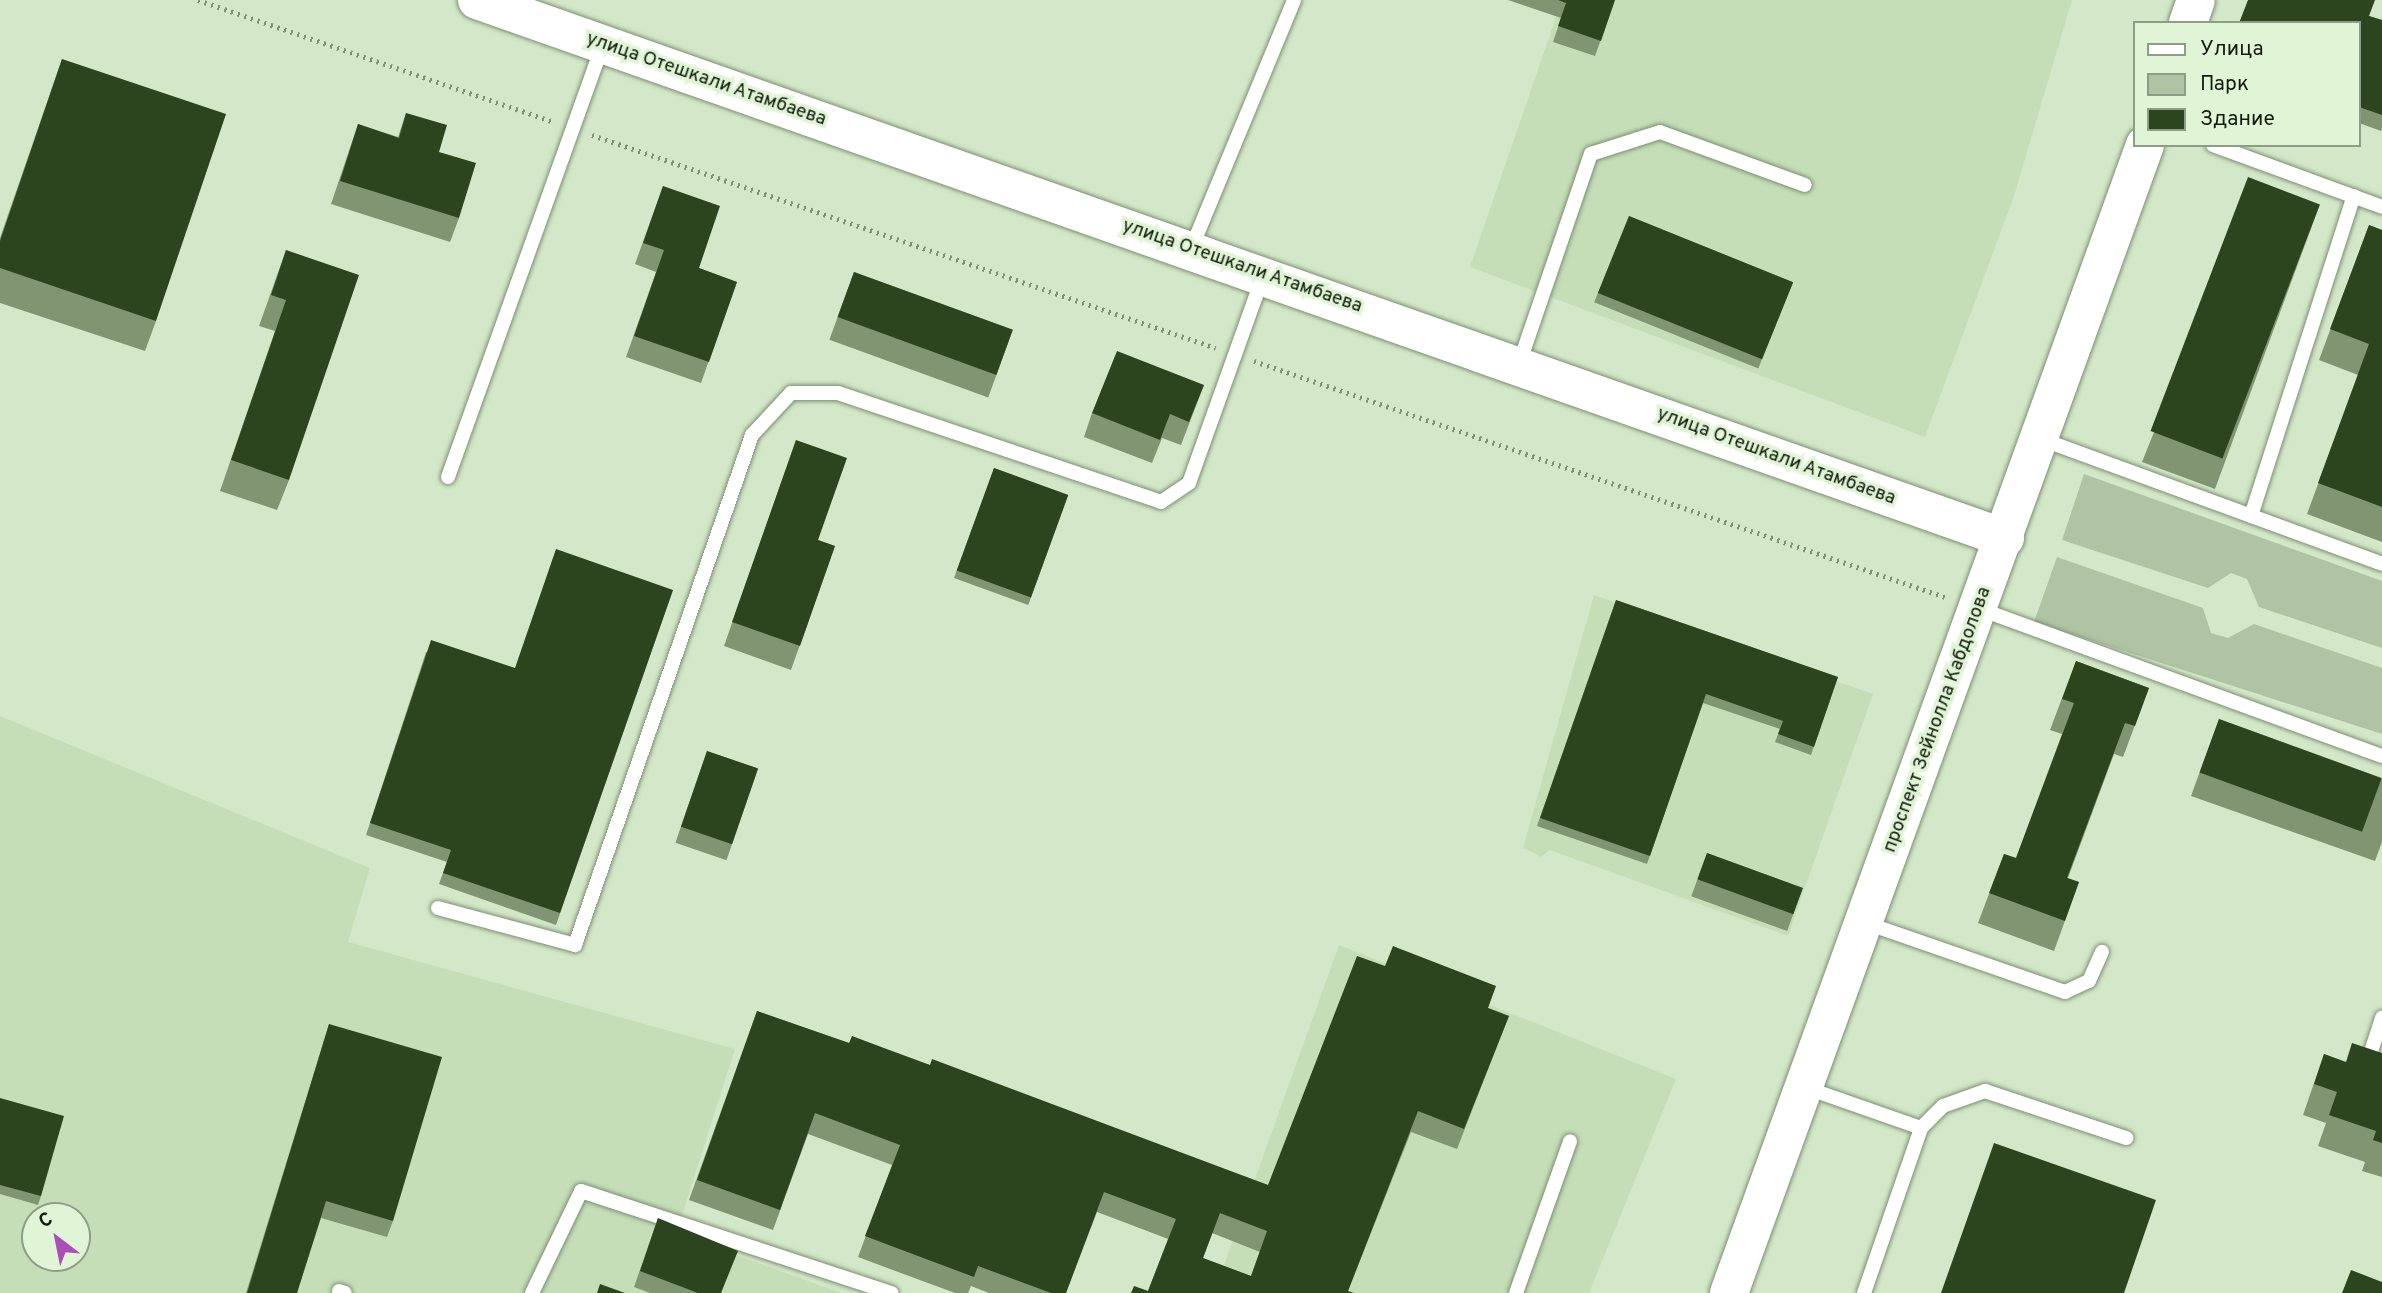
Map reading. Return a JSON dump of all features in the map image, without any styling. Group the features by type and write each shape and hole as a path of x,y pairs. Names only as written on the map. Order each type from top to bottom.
{"street":[{"name":"улица Отешкали Атамбаева","path":"477,0 1191,249 2005,538"},
{"path":"2189,21 2196,0"},
{"name":"проспект Зейнолла Кабдолова","path":"1729,1293 2041,439 2144,147"}],"lane":[{"path":"1191,249 1294,0"},
{"path":"448,477 603,44"},
{"path":"1518,365 1591,154 1660,132 1805,185"},
{"path":"2219,147 2382,207"},
{"path":"2251,516 2354,196"},
{"path":"438,908 575,944 752,435 791,393 838,393 1161,502 1189,483 1264,275"},
{"path":"2041,439 2382,564"},
{"path":"1979,608 2382,756"},
{"path":"1864,923 2065,992 2089,981 2102,952"},
{"path":"2365,1071 2382,1018"},
{"path":"1804,1087 1922,1128"},
{"path":"1864,1293 1922,1128 1943,1106 1985,1091 2126,1138"},
{"path":"1516,1293 1570,1142"},
{"path":"532,1293 581,1191 892,1293"}],"path":[{"path":"198,0 1979,608"}],"shaded area":[{"path":"1562,0 2072,0 2014,196 1925,437 1470,267"},
{"path":"1594,595 1873,694 1788,936 1550,850 1541,857 1523,848"},
{"path":"0,716 370,868 348,942 735,1049 676,1234 842,1293 0,1293"},
{"path":"1339,945 1676,1079 1589,1293 1214,1293"}],"green space":[{"path":"2084,474 2382,581 2382,648 2259,607 2247,579 2231,573 2208,588 2062,540"},
{"path":"2057,557 2203,608 2211,633 2228,638 2254,624 2382,668 2382,734 2034,622"}],"building":[{"path":"1558,0 1615,0 1601,41 1558,26 1566,3"},
{"path":"2248,0 2375,0 2369,16 2382,20 2382,115 2361,108 2361,21 2240,21"},
{"path":"62,59 226,114 156,321 0,268 0,241"},
{"path":"406,113 447,125 439,152 476,163 459,218 340,181 358,124 399,138"},
{"path":"2248,177 2320,205 2222,459 2151,431"},
{"path":"663,186 720,206 699,268 737,282 709,362 634,336 664,250 643,243"},
{"path":"1629,216 1793,282 1762,359 1598,293"},
{"path":"2369,225 2382,230 2382,507 2318,483 2369,344 2330,329"},
{"path":"286,250 359,275 289,480 231,460 286,300 271,295"},
{"path":"854,272 1013,330 996,375 838,317"},
{"path":"1117,351 1204,385 1189,422 1170,414 1160,440 1092,413"},
{"path":"796,440 847,458 818,540 835,546 800,646 732,622"},
{"path":"994,468 1068,495 1031,597 957,570"},
{"path":"556,549 673,590 560,913 443,873 451,850 370,823 431,640 515,668"},
{"path":"1616,600 1838,677 1814,747 1778,734 1783,721 1706,694 1650,856 1540,818"},
{"path":"2076,661 2149,688 2135,726 2125,723 2067,878 2079,882 2065,921 1989,893 2004,854 2016,858 2074,703 2062,699"},
{"path":"2219,719 2382,778 2362,832 2200,773"},
{"path":"707,751 758,769 732,844 681,827"},
{"path":"1707,853 1803,888 1793,914 1697,879"},
{"path":"1393,946 1496,986 1488,1008 1509,1016 1464,1129 1418,1111 1348,1291 1354,1293 1131,1293 1134,1286 1148,1291 1176,1219 1104,1192 1066,1293 1051,1293 978,1266 974,1277 865,1236 900,1145 815,1113 780,1210 697,1180 757,1011 849,1043 852,1036 930,1065 932,1059 1268,1185 1357,956 1385,966","holes":["1220,1213 1267,1231 1251,1276 1203,1258"]},
{"path":"329,1024 442,1057 393,1221 326,1201 297,1293 247,1293"},
{"path":"2352,1043 2382,1053 2382,1143 2373,1140 2376,1131 2329,1115 2337,1092 2314,1084 2324,1054 2346,1062"},
{"path":"0,1098 64,1116 41,1196 0,1185"},
{"path":"1994,1143 2156,1200 2124,1293 1941,1293"},
{"path":"658,1218 738,1251 721,1293 698,1293 640,1271"},
{"path":"2351,1270 2382,1282 2382,1293 2342,1293"},
{"path":"600,1284 625,1293 597,1293"}]}
